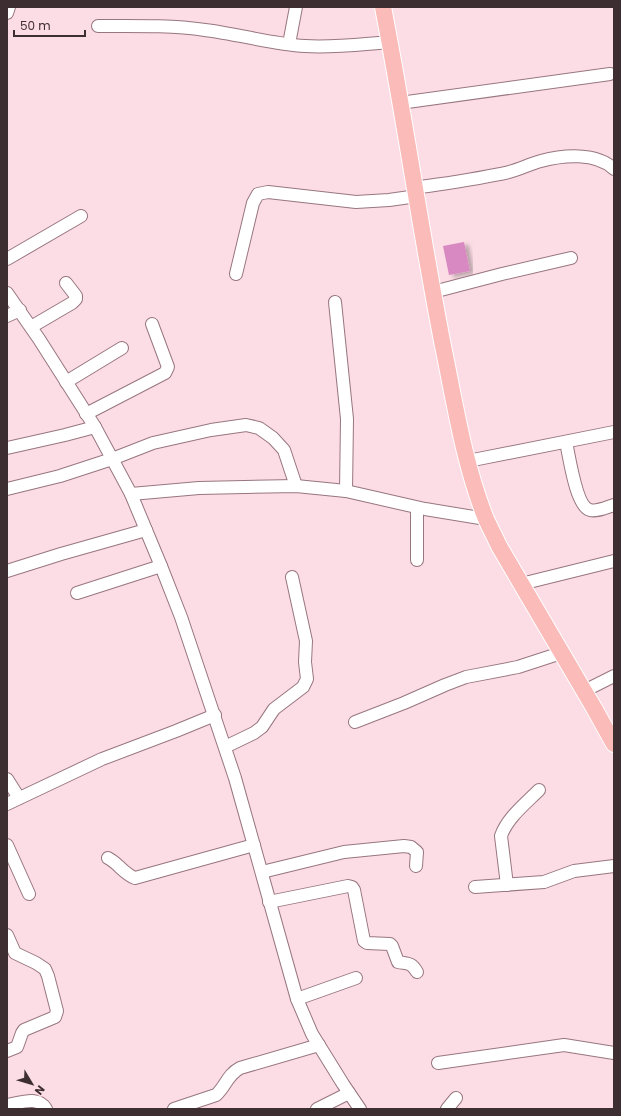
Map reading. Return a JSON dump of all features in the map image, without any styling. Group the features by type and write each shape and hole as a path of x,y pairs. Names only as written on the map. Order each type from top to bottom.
{"main road":[{"path":"383,7 433,292 454,402 468,461 486,519 499,546 613,741"}],"street":[{"path":"7,13 9,7"},
{"path":"289,44 296,7"},
{"path":"98,26 147,26 205,30 289,44 326,46 390,42"},
{"path":"400,103 610,74"},
{"path":"236,274 253,203 258,194 268,192 356,202 389,200 416,192 508,172 525,168 540,162 562,158 598,159 607,163 614,169"},
{"path":"7,259 80,216"},
{"path":"433,292 571,258"},
{"path":"31,327 72,303 76,299 76,296 66,283"},
{"path":"7,293 20,310 95,427 131,494 179,610 215,715 254,844 297,999 312,1034 360,1109"},
{"path":"336,302 347,419 346,491"},
{"path":"7,316 20,310"},
{"path":"86,414 165,373 168,367 152,324"},
{"path":"66,382 122,348"},
{"path":"7,489 60,476 154,443 211,430 246,425 258,428 273,438 284,450 296,486"},
{"path":"7,448 95,427"},
{"path":"468,461 614,432"},
{"path":"566,442 578,495 582,504 586,509 594,510 614,505"},
{"path":"131,494 199,488 296,486 346,491 417,508 486,519"},
{"path":"417,508 417,560"},
{"path":"7,571 146,530"},
{"path":"521,584 614,561"},
{"path":"77,593 161,566"},
{"path":"225,747 254,733 262,727 274,709 303,687 307,679 305,657 306,641 292,577"},
{"path":"355,722 466,677 518,667 561,653"},
{"path":"584,691 614,676"},
{"path":"7,804 102,759 215,715"},
{"path":"7,779 19,798"},
{"path":"507,885 501,836 509,821 538,790"},
{"path":"108,858 116,862 131,877 134,878 254,844"},
{"path":"7,845 29,894"},
{"path":"262,872 344,852 404,846 411,847 417,852 416,866"},
{"path":"475,887 544,882 574,870 614,866"},
{"path":"269,902 348,886 352,887 354,890 364,941 367,943 390,944 398,962 410,964 417,972"},
{"path":"7,936 15,953 45,969 57,1011 55,1017 24,1030 17,1047 7,1051"},
{"path":"297,999 356,978"},
{"path":"174,1109 216,1095 230,1075 240,1068 319,1045"},
{"path":"438,1063 564,1045 587,1047 614,1053"},
{"path":"317,1109 349,1093"},
{"path":"446,1109 456,1098"},
{"path":"7,1105 39,1101 46,1109"}],"building":[{"path":"464,242 470,271 449,275 443,246"}]}
